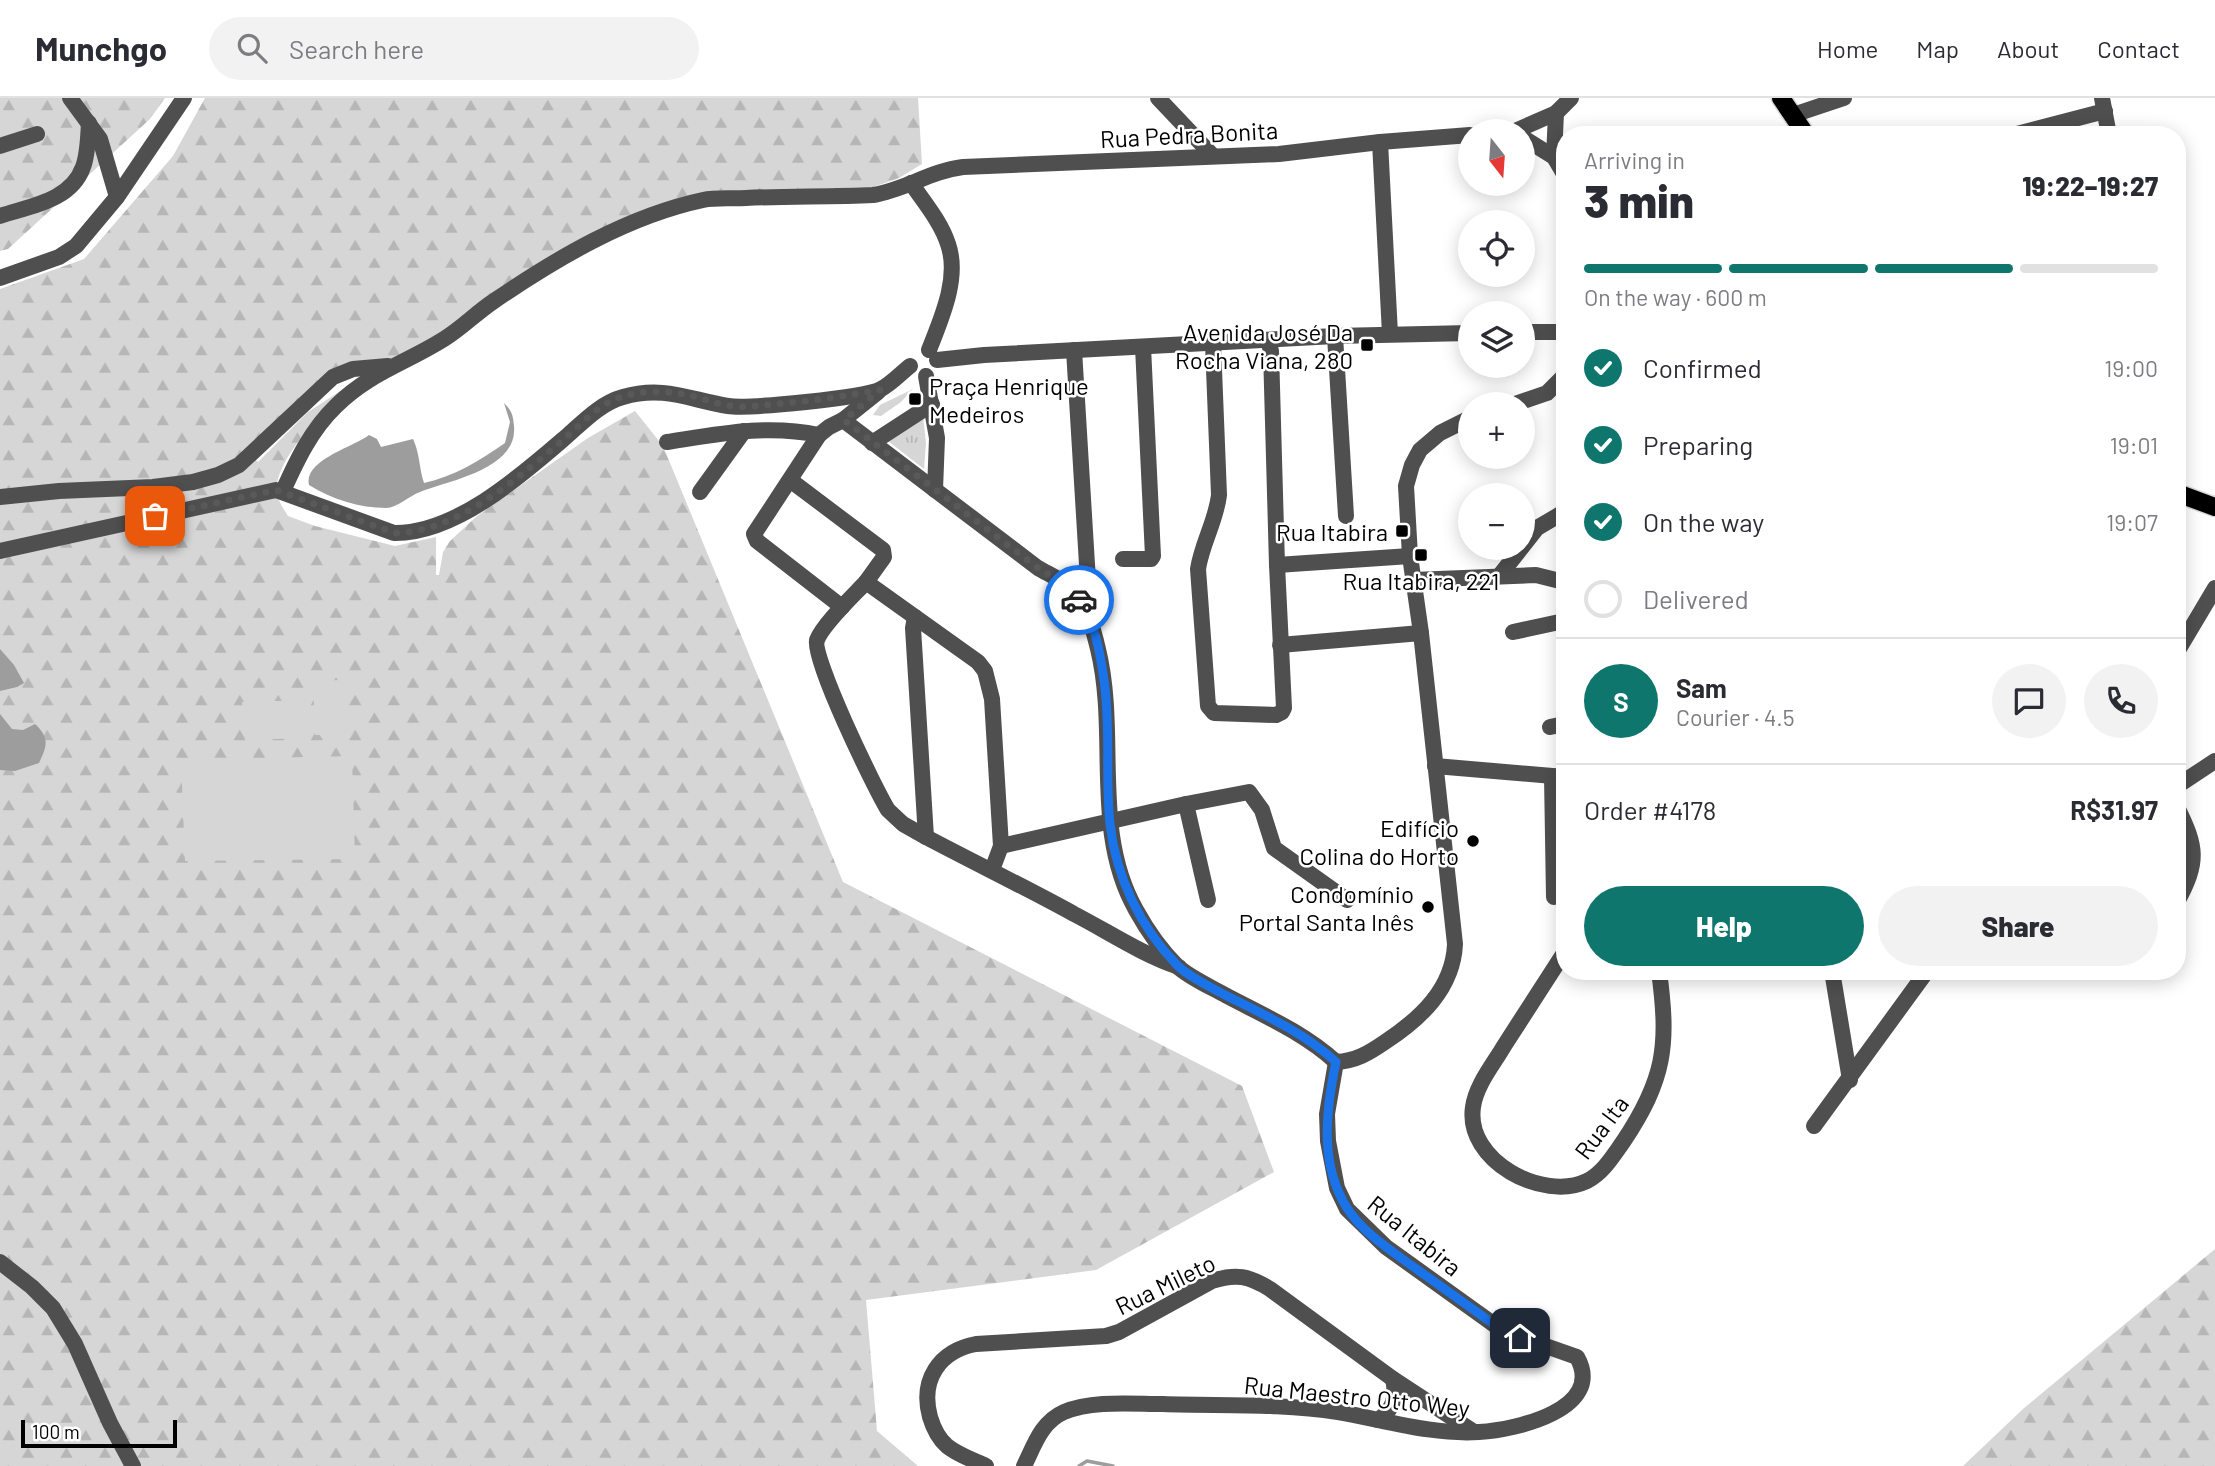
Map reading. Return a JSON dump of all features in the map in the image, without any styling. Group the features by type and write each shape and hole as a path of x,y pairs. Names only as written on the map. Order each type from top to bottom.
{"main road":[{"path":"1781,98 1800,126"},
{"path":"2186,496 2215,507"}],"street":[{"path":"70,98 100,139 117,197"},
{"path":"0,278 68,253 117,197 184,98"},
{"path":"1158,98 1212,155"},
{"path":"1535,122 1556,113 1571,98"},
{"path":"1793,115 1825,100 1844,98"},
{"path":"2040,126 2104,105 2108,126"},
{"path":"1554,157 1556,113"},
{"path":"0,216 61,196 74,184 83,167 89,123"},
{"path":"0,146 37,134"},
{"name":"Rua Pedra Bonita","path":"394,364 446,338 493,301 570,253 672,208 714,198 873,195 937,172 963,167 1279,153 1458,136"},
{"path":"1381,142 1390,334"},
{"path":"1535,145 1556,160"},
{"path":"911,183 942,229 951,252 950,289 933,355 935,368 926,376"},
{"path":"1535,332 1556,332"},
{"path":"926,376 916,374 910,366 910,358 915,351 923,349 933,355 1213,344 1335,336 1458,333"},
{"path":"1335,336 1346,516"},
{"path":"1213,344 1219,495 1216,516 1202,548 1198,583 1209,709 1214,713 1276,715 1284,708 1268,340"},
{"path":"1123,559 1151,559 1153,556 1143,347"},
{"path":"1074,350 1090,617 1108,702 1110,823 1123,883 1150,932 1179,967"},
{"path":"0,496 153,487 192,482 218,475 239,465 333,377 353,369 394,364"},
{"path":"283,491 301,452 335,406 357,387 394,364"},
{"path":"842,607 757,541 755,529 819,435 844,420 910,366"},
{"path":"926,376 937,438 935,490"},
{"path":"1535,397 1547,393 1556,384"},
{"path":"0,551 264,491 283,491 394,533 407,532 457,516 489,498 530,468 600,408 621,397 664,392 744,406 803,402 880,390"},
{"path":"872,443 932,404"},
{"path":"844,420 1038,568 1073,590 1090,617"},
{"path":"790,480 883,550 884,557 866,582 842,607 817,640 817,654 888,810 903,824 926,837 1147,955 1179,967 1208,986 1306,1037 1336,1062 1351,1061 1367,1054 1417,1018 1440,991 1451,968 1455,944 1410,556 1406,486 1420,450 1440,433 1458,424"},
{"path":"667,442 744,431 791,429 819,435"},
{"path":"700,492 744,431"},
{"path":"153,487 155,516"},
{"path":"1500,575 1537,528 1556,517"},
{"path":"1277,565 1410,556"},
{"path":"1413,580 1500,575 1536,575 1556,580"},
{"path":"866,582 978,662 985,671 992,699 1001,846 992,870"},
{"path":"2186,637 2215,589"},
{"path":"915,617 913,628 926,837"},
{"path":"1513,632 1556,623"},
{"path":"1280,645 1421,633"},
{"path":"2186,780 2215,761"},
{"path":"1435,766 1556,776"},
{"path":"1001,846 1249,792 1262,810 1271,843 1278,853 1346,900"},
{"path":"1186,804 1208,900"},
{"path":"2186,825 2193,853 2192,872 2186,884"},
{"path":"1554,897 1556,836"},
{"name":"Rua Ita","path":"1556,966 1487,1074 1476,1094 1472,1109 1478,1135 1491,1156 1517,1176 1537,1185 1568,1186 1588,1181 1606,1166 1646,1106 1660,1070 1663,1049 1659,980"},
{"path":"1833,980 1850,1080"},
{"path":"1814,1126 1921,980"},
{"name":"Rua Itabira","path":"1336,1062 1327,1114 1328,1141 1334,1178 1347,1209 1386,1247 1503,1331 1577,1357 1584,1377 1578,1393"},
{"path":"0,1262 54,1308 75,1344 110,1423 133,1466"},
{"name":"Rua Mileto","path":"986,1466 946,1445 928,1411 928,1383 933,1371 950,1353 962,1346 976,1344 1106,1336 1119,1332 1212,1281 1241,1275 1255,1279 1393,1379 1476,1433"},
{"path":"1378,1420 1386,1415 1394,1402 1396,1395 1393,1379"},
{"name":"Rua Maestro Otto Wey","path":"1024,1466 1045,1425 1066,1411 1085,1407 1141,1404 1249,1405 1337,1412 1413,1427 1476,1433 1531,1423 1567,1404 1578,1393"}],"green space":[{"path":"0,98 165,98 150,119 8,249 0,251"},
{"path":"205,98 918,98 922,164 899,178 865,190 726,194 540,262 450,331 414,351 345,374 248,452 258,462 308,412 348,386 290,453 277,484 280,502 288,516 315,526 395,546 436,537 436,575 439,575 443,552 450,541 477,516 588,438 635,411 663,446 843,882 1242,1086 1274,1172 1096,1270 866,1300 877,1431 918,1466 0,1466 0,289 84,259 173,156"},
{"path":"913,389 901,402 881,416 873,415 880,405"},
{"path":"923,416 926,443 924,469 888,441"},
{"path":"343,680 344,734 315,735 313,681"},
{"path":"306,700 307,738 245,740 242,702"},
{"path":"352,756 355,859 185,861 181,760"},
{"path":"2215,1249 2215,1466 1963,1466 2023,1409"}],"shaded area":[{"path":"504,403 513,416 512,441 505,453 480,471 420,492 386,508 346,502 309,485 309,476 321,461 369,435 377,439 381,447 413,439 424,483 456,472 505,443 510,422"},
{"path":"0,649 14,665 24,683 0,691"},
{"path":"0,714 12,729 23,730 35,724 40,729 46,742 39,763 15,771 0,770"}],"waterway":[{"path":"1079,1466 1087,1461 1113,1466"}],"way so far":[{"path":"155,516 276,490 394,533 407,532 457,516 489,498 530,468 600,408 621,397 664,392 744,406 803,402 880,390 844,420 1038,568 1073,590 1079,600"}],"place":[{"name":"Avenida José Da Rocha Viana, 280","path":"1367,345"},
{"name":"Praça Henrique Medeiros","path":"915,399"},
{"name":"Rua Itabira","path":"1402,531"},
{"name":"Rua Itabira, 221","path":"1421,555"},
{"name":"Edifício Colina do Horto","path":"1473,841"},
{"name":"Condomínio Portal Santa Inês","path":"1428,907"}],"route":[{"path":"1079,600 1090,617 1102,664 1108,702 1110,823 1123,883 1135,908 1150,932 1179,967 1208,986 1306,1037 1336,1062 1327,1114 1328,1141 1331,1168 1347,1209 1386,1247 1503,1331 1520,1338"}]}
